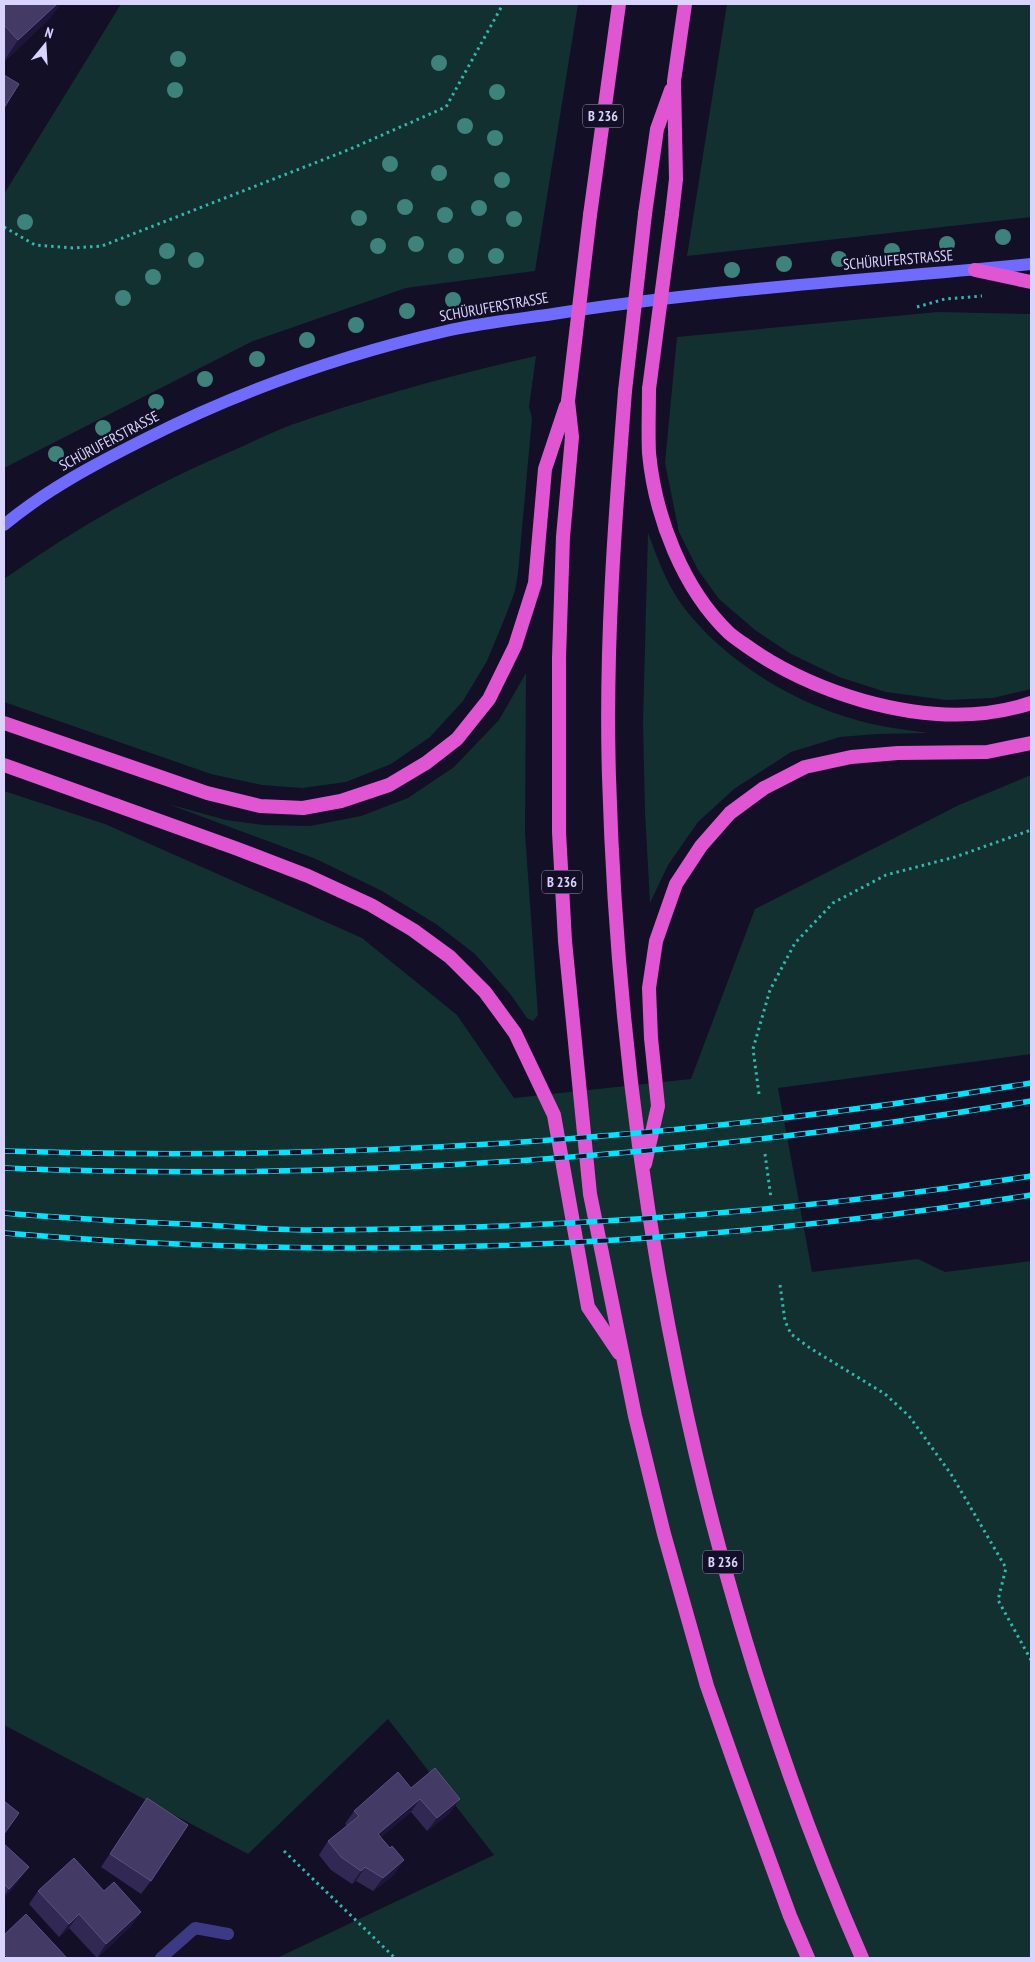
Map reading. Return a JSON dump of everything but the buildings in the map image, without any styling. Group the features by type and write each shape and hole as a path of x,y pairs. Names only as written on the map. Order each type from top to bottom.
{"highway":[{"name":"B 236","path":"684,9 674,81 657,129 625,391 613,544 608,774 619,972 642,1175 659,1279 680,1384 713,1523 745,1640 813,1837 862,1958"},
{"name":"B 236","path":"618,10 590,215 568,401 572,437 563,537 559,677 559,832 565,941 590,1194 635,1416 664,1534 707,1686 808,1958"},
{"path":"674,81 676,179 650,389 650,454 655,489 668,535 679,564 697,595 730,634 783,669 831,692 882,706 934,714 977,715 1031,703"},
{"path":"975,270 1031,282"},
{"path":"4,724 207,793 260,806 303,808 341,801 389,785 426,763 457,739 489,699 515,646 535,583 545,470 568,401"},
{"path":"642,1175 658,1106 651,1038 649,988 656,941 676,884 701,846 730,813 764,788 805,767 851,757 898,753 987,752 1031,743"},
{"path":"4,765 308,876 371,905 413,930 450,957 486,992 515,1033 554,1115 588,1307 623,1360"}],"main road":[{"name":"SCHÜRUFERSTRASSE","path":"4,524 20,511 88,468 181,421 253,389 354,354 449,330 596,307 744,290 1031,264"}],"street":[{"path":"162,1958 195,1928 228,1934"}],"path":[{"path":"4,227 36,245 73,248 102,246 348,150 446,107 503,4"},
{"path":"916,307 945,299 983,296"},
{"path":"759,1094 753,1049 770,990 794,943 833,903 886,875 955,857 1031,830"},
{"path":"765,1154 770,1198"},
{"path":"780,1285 785,1321 791,1334 810,1348 885,1394 908,1416 951,1474 1006,1568 998,1600 1031,1660"},
{"path":"284,1851 395,1958"}],"green space":[{"path":"121,4 578,4 535,271 406,288 253,341 4,468 4,194"},
{"path":"727,4 1031,4 1031,217 687,256"},
{"path":"937,312 1031,314 1031,689 993,698 946,700 886,692 839,677 791,654 755,630 719,599 698,570 679,532 665,463 677,337"},
{"path":"536,356 529,407 532,418 515,591 487,661 463,701 430,737 391,764 346,782 302,788 262,785 211,774 4,702 4,579 32,560 88,524 147,491 291,425 412,387"},
{"path":"648,533 658,561 676,597 700,626 742,664 792,695 818,707 872,724 928,733 840,737 791,752 734,789 698,822 668,865 650,903 643,722"},
{"path":"526,673 525,833 538,1015 533,1021 527,1018 511,995 475,954 436,924 382,891 316,859 168,804 226,820 263,825 310,826 361,816 408,798 454,767 499,720"},
{"path":"1031,775 1031,1054 778,1088 812,1272 918,1259 945,1272 1031,1261 1031,1958 277,1958 494,1855 388,1719 248,1854 4,1725 4,791 105,824 362,938 457,1015 514,1098 691,1079 755,909 959,805"}],"railway":[{"path":"4,1151 133,1154 262,1153 519,1142 648,1132 776,1119 1031,1083"},
{"path":"4,1168 132,1171 261,1171 390,1168 519,1161 777,1137 904,1121 1031,1101"},
{"path":"4,1213 287,1230 494,1226 584,1222 763,1209 853,1200 1031,1176"},
{"path":"4,1233 132,1242 261,1247 390,1248 519,1245 647,1238 776,1227 904,1213 1031,1195"}]}
